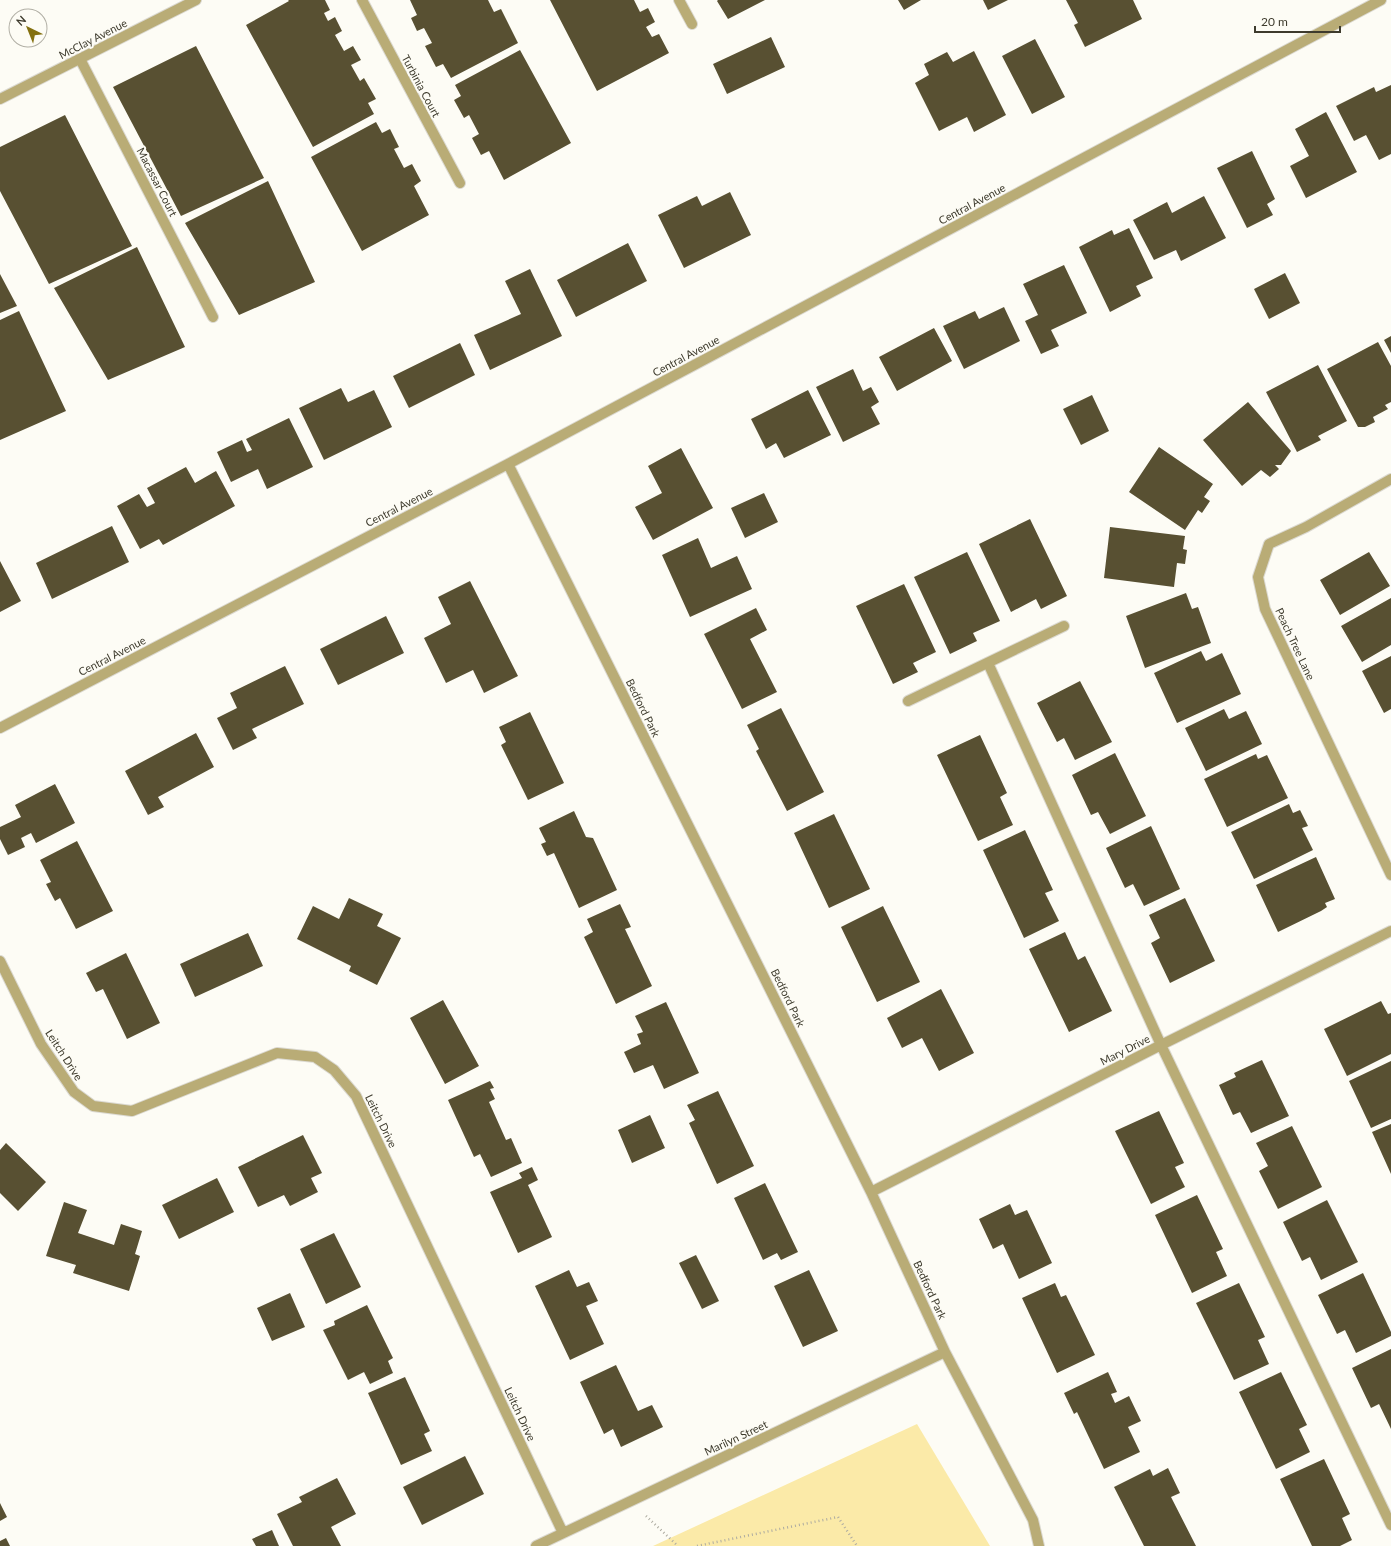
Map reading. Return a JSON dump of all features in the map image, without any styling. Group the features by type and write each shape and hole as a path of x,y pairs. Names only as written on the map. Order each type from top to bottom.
{"street":[{"name":"McClay Avenue","path":"0,98 196,0"},
{"name":"Turbinia Court","path":"362,0 460,184"},
{"path":"679,0 692,24"},
{"name":"Central Avenue","path":"0,728 508,464 1381,0"},
{"name":"Macassar Court","path":"80,59 212,317"},
{"name":"Bedford Park","path":"508,464 870,1192 946,1352 1033,1520 1039,1546"},
{"name":"Peach Tree Lane","path":"1391,479 1306,527 1268,544 1258,577 1265,609 1391,874"},
{"path":"908,701 1064,626"},
{"path":"988,663 1161,1045 1391,1525"},
{"name":"Mary Drive","path":"870,1192 1391,931"},
{"name":"Leitch Drive","path":"0,961 41,1044 74,1092 92,1106 132,1110 277,1053 315,1057 334,1070 356,1096 563,1534"},
{"name":"Marilyn Street","path":"536,1546 946,1352"}],"path":[{"path":"630,1502 678,1546"},
{"path":"697,1546 838,1517 857,1546"}],"shaded area":[{"path":"917,1424 990,1546 653,1546"}],"building":[{"path":"288,0 325,0 330,10 324,13 328,21 335,17 342,31 335,35 344,51 353,46 361,60 351,65 360,81 364,78 376,99 368,103 374,114 313,147 246,25 289,1"},
{"path":"410,0 488,0 494,12 501,9 518,43 451,78 443,64 436,67 425,46 432,43 424,28 417,31 411,18 417,15"},
{"path":"550,0 634,0 640,12 648,8 655,22 646,27 652,37 659,34 669,53 597,91"},
{"path":"765,0 728,19 717,1"},
{"path":"898,0 921,0 904,10"},
{"path":"983,0 1008,0 988,10"},
{"path":"1066,0 1133,0 1142,19 1085,47 1074,25 1078,23"},
{"path":"771,37 785,67 727,94 713,64"},
{"path":"1035,39 1065,97 1032,114 1002,56"},
{"path":"196,46 264,178 181,216 113,87"},
{"path":"520,50 571,143 504,180 489,151 481,155 472,138 479,134 469,115 464,118 454,100 461,96 455,85"},
{"path":"974,51 1006,115 974,132 967,117 939,131 915,83 929,75 924,64 947,52 953,62"},
{"path":"1391,85 1391,154 1379,160 1366,135 1354,141 1336,106 1374,87 1376,92"},
{"path":"1326,112 1357,172 1306,198 1290,166 1309,156 1295,129"},
{"path":"65,115 132,246 49,284 0,191 0,147"},
{"path":"376,122 382,133 390,129 399,147 394,149 404,168 412,164 421,181 414,186 429,215 362,251 311,157"},
{"path":"1252,151 1275,199 1267,204 1273,215 1247,228 1217,168"},
{"path":"268,181 315,282 239,315 185,223"},
{"path":"730,192 751,235 684,268 658,215 697,196 702,206"},
{"path":"1204,196 1226,238 1181,261 1176,250 1154,260 1133,220 1167,202 1172,213"},
{"path":"1129,228 1153,278 1136,286 1141,296 1110,312 1079,247 1112,230 1114,235"},
{"path":"628,243 647,281 576,317 557,280"},
{"path":"137,247 185,347 108,380 54,288"},
{"path":"1064,265 1087,313 1051,330 1059,346 1041,354 1025,321 1038,315 1023,284"},
{"path":"530,269 562,336 490,370 474,335 521,314 505,281"},
{"path":"1285,273 1300,303 1269,319 1254,289"},
{"path":"0,274 17,306 0,313"},
{"path":"1004,307 1020,341 964,369 943,326 975,311 979,319"},
{"path":"19,311 66,411 0,440 0,320"},
{"path":"934,328 952,361 897,391 879,357"},
{"path":"1391,336 1391,353 1384,340"},
{"path":"1378,342 1391,366 1391,402 1385,405 1388,409 1373,417 1375,422 1365,427 1358,427 1327,369"},
{"path":"460,343 475,375 409,408 393,376"},
{"path":"1318,365 1347,421 1318,436 1321,440 1297,452 1266,392"},
{"path":"853,369 863,391 871,387 879,402 871,407 880,424 843,442 816,387"},
{"path":"341,388 348,402 374,390 392,427 324,460 299,408"},
{"path":"808,390 831,435 784,458 776,443 766,449 751,419"},
{"path":"1092,395 1109,431 1081,445 1063,409"},
{"path":"1248,402 1291,451 1281,465 1275,465 1279,469 1270,477 1261,470 1242,486 1203,440"},
{"path":"289,418 313,467 267,489 258,469 231,482 217,452 242,440 247,452 252,450 246,439"},
{"path":"1159,447 1213,484 1204,497 1210,501 1202,513 1198,510 1185,530 1129,492"},
{"path":"681,448 713,508 653,540 635,507 662,493 648,466"},
{"path":"186,467 195,483 216,471 235,506 163,545 159,539 140,549 117,506 139,494 147,507 155,503 147,488"},
{"path":"764,493 778,522 745,538 731,508"},
{"path":"1030,519 1067,596 1041,609 1036,599 1011,612 979,544"},
{"path":"112,526 129,562 52,599 36,563"},
{"path":"1110,527 1185,536 1183,549 1187,550 1185,564 1177,563 1174,587 1104,578"},
{"path":"698,538 711,568 737,556 752,589 690,617 662,555"},
{"path":"967,552 1000,621 973,633 977,641 950,654 914,577"},
{"path":"1369,552 1390,586 1340,615 1320,580"},
{"path":"0,561 21,601 0,612"},
{"path":"470,581 518,676 484,693 473,670 446,683 424,638 451,624 438,597"},
{"path":"904,584 936,652 913,663 918,672 893,684 856,606"},
{"path":"1186,593 1192,609 1198,607 1211,643 1145,668 1126,616"},
{"path":"1391,598 1391,645 1362,662 1341,626"},
{"path":"756,608 767,630 750,639 777,692 742,709 704,634"},
{"path":"386,616 404,653 338,685 320,649"},
{"path":"1201,651 1206,661 1222,653 1241,694 1177,723 1154,673"},
{"path":"1391,656 1391,709 1384,713 1362,671"},
{"path":"285,666 304,704 252,729 257,738 233,750 217,718 237,708 230,693"},
{"path":"1080,681 1112,742 1075,760 1064,738 1057,742 1037,703"},
{"path":"781,708 824,792 787,811 756,751 759,749 747,725"},
{"path":"1224,709 1229,719 1246,711 1262,744 1206,771 1185,728"},
{"path":"530,712 564,783 528,800 501,745 506,742 499,727"},
{"path":"196,733 214,767 158,797 164,807 148,815 125,771"},
{"path":"980,735 1007,793 1000,797 1013,825 978,841 937,755"},
{"path":"1115,753 1146,816 1110,834 1098,812 1091,815 1072,775"},
{"path":"1256,754 1258,759 1267,755 1288,798 1227,827 1204,779"},
{"path":"55,784 75,823 36,843 31,833 21,838 25,847 8,855 0,839 0,827 21,817 15,805"},
{"path":"1289,804 1293,813 1300,810 1308,826 1302,828 1313,850 1254,879 1231,832"},
{"path":"574,811 586,837 593,838 617,890 579,908 554,853 547,856 541,844 546,842 539,828"},
{"path":"834,814 870,889 829,908 794,833"},
{"path":"1151,826 1180,889 1144,906 1133,884 1125,888 1106,848"},
{"path":"1025,830 1053,890 1045,893 1059,921 1024,938 983,850"},
{"path":"77,841 113,911 76,929 60,898 55,901 46,884 51,882 40,860"},
{"path":"1316,857 1335,899 1325,903 1327,907 1321,911 1278,932 1256,885"},
{"path":"349,898 383,914 377,926 401,938 377,985 349,971 351,966 297,939 313,906 339,919"},
{"path":"1185,898 1215,961 1170,983 1151,943 1160,938 1149,915"},
{"path":"620,904 631,927 625,929 652,986 616,1004 584,937 593,932 587,919"},
{"path":"883,906 920,982 877,1002 841,927"},
{"path":"1065,932 1078,960 1085,956 1112,1011 1069,1032 1029,949"},
{"path":"248,933 263,966 195,997 180,964"},
{"path":"126,953 160,1023 127,1039 103,989 96,992 86,973"},
{"path":"941,989 974,1053 939,1071 922,1038 902,1048 887,1018"},
{"path":"443,1000 479,1066 445,1084 410,1018"},
{"path":"1381,1001 1388,1014 1391,1013 1391,1054 1347,1076 1324,1029"},
{"path":"666,1002 699,1073 664,1089 653,1065 634,1073 624,1052 641,1044 637,1034 643,1032 635,1016"},
{"path":"1262,1060 1289,1116 1251,1133 1240,1112 1233,1115 1219,1085 1236,1077 1234,1073"},
{"path":"1391,1061 1391,1119 1371,1128 1349,1081"},
{"path":"490,1081 494,1088 490,1089 495,1099 489,1102 506,1140 511,1138 522,1163 491,1177 480,1154 474,1157 448,1100"},
{"path":"718,1091 754,1166 717,1184 689,1123 695,1120 687,1105"},
{"path":"1159,1111 1184,1163 1175,1167 1185,1187 1151,1204 1115,1131"},
{"path":"650,1115 665,1148 632,1163 618,1130"},
{"path":"1391,1124 1391,1174 1372,1132"},
{"path":"1292,1126 1322,1187 1278,1209 1259,1171 1268,1166 1256,1143"},
{"path":"303,1135 322,1173 311,1178 318,1192 290,1206 284,1195 258,1207 238,1167"},
{"path":"6,1143 46,1182 18,1211 0,1193 0,1150"},
{"path":"532,1167 538,1180 528,1185 552,1237 518,1253 490,1192 522,1178 519,1173"},
{"path":"217,1178 234,1212 179,1239 162,1205"},
{"path":"765,1183 798,1252 781,1260 777,1253 763,1260 734,1198"},
{"path":"1197,1195 1223,1249 1216,1252 1227,1276 1192,1293 1155,1215"},
{"path":"1327,1200 1358,1262 1321,1280 1310,1257 1302,1261 1283,1222"},
{"path":"64,1202 87,1210 78,1233 114,1245 121,1224 142,1231 135,1254 140,1256 129,1291 73,1273 76,1265 46,1256"},
{"path":"1010,1204 1015,1215 1027,1210 1052,1263 1019,1279 1003,1244 993,1249 979,1219"},
{"path":"334,1233 361,1287 326,1304 300,1249"},
{"path":"696,1255 719,1301 702,1309 679,1263"},
{"path":"569,1270 577,1287 589,1282 598,1301 586,1306 604,1344 570,1360 535,1286"},
{"path":"809,1270 838,1331 803,1347 774,1286"},
{"path":"1363,1273 1391,1332 1391,1336 1356,1353 1345,1330 1337,1334 1318,1295"},
{"path":"1055,1283 1061,1297 1066,1295 1095,1355 1057,1373 1022,1298"},
{"path":"1239,1283 1265,1337 1258,1340 1269,1364 1234,1380 1196,1303"},
{"path":"290,1293 305,1327 272,1341 257,1308"},
{"path":"367,1305 393,1358 388,1361 393,1373 370,1384 364,1372 348,1380 323,1330 335,1325 334,1321"},
{"path":"1391,1349 1391,1429 1379,1404 1371,1408 1352,1368"},
{"path":"616,1365 638,1411 652,1405 663,1427 621,1447 613,1429 604,1434 580,1382"},
{"path":"1108,1372 1117,1392 1111,1394 1115,1403 1129,1396 1141,1421 1128,1427 1140,1452 1104,1469 1077,1412 1074,1414 1064,1393"},
{"path":"1281,1372 1307,1425 1299,1429 1310,1452 1276,1469 1239,1392"},
{"path":"405,1377 430,1431 424,1434 432,1451 401,1465 368,1393"},
{"path":"465,1456 484,1494 422,1525 403,1487"},
{"path":"1324,1459 1350,1514 1342,1518 1352,1540 1340,1546 1312,1546 1280,1479"},
{"path":"1168,1468 1180,1493 1171,1497 1196,1546 1144,1546 1114,1487 1150,1469 1153,1476"},
{"path":"337,1478 356,1514 331,1527 341,1546 293,1546 277,1514 302,1502 299,1497"},
{"path":"0,1503 7,1517 0,1521"},
{"path":"272,1530 279,1546 256,1546 252,1539"},
{"path":"6,1538 10,1546 0,1546 0,1541"}]}
